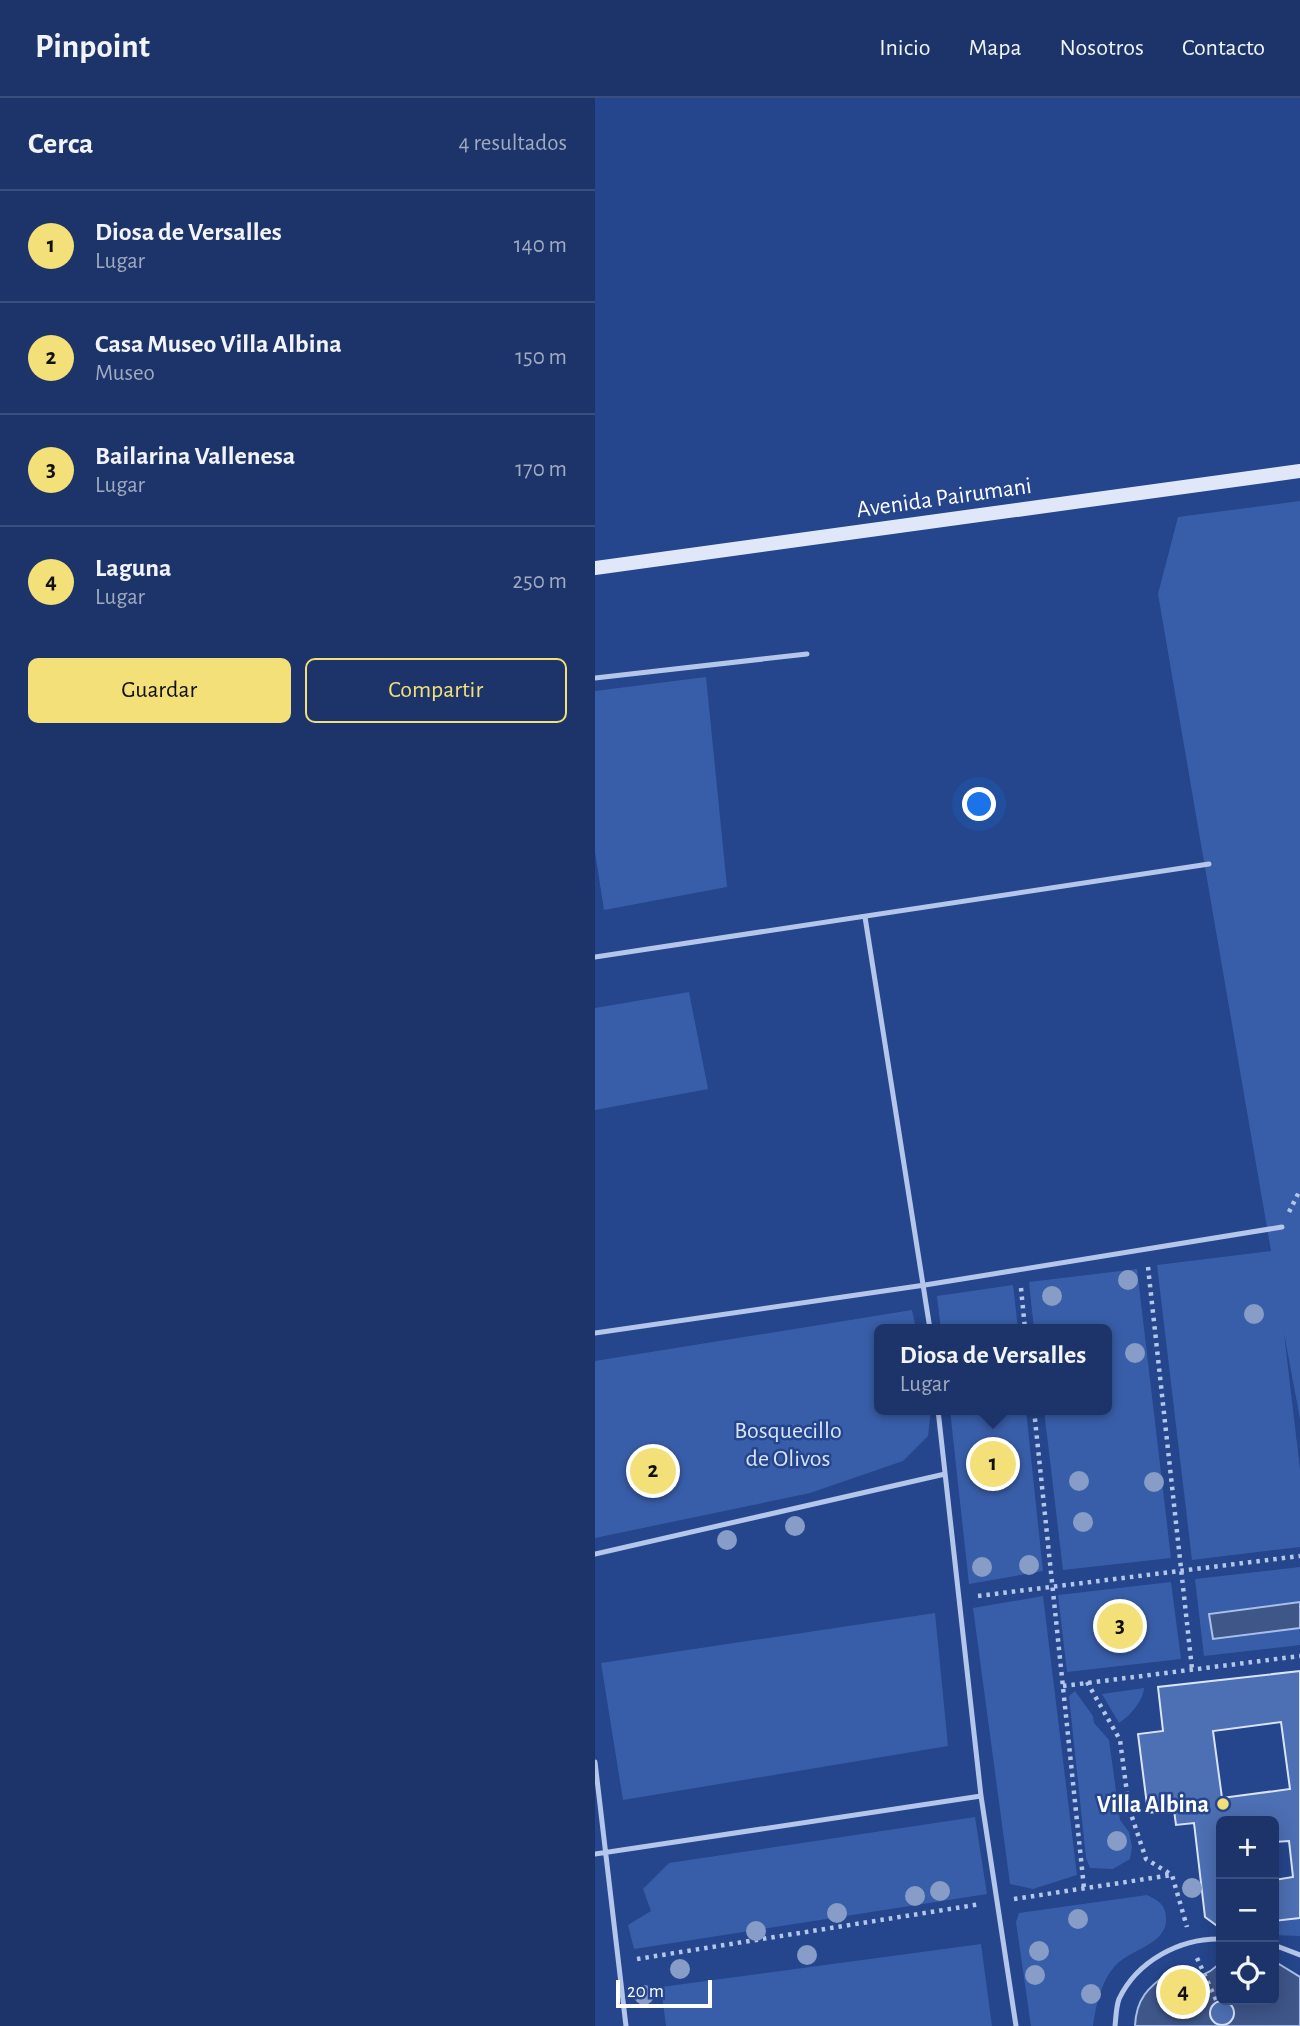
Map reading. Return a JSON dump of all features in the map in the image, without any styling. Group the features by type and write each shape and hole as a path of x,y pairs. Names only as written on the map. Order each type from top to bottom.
{"main road":[{"name":"Avenida Pairumani","path":"595,568 1300,471"}],"lane":[{"path":"595,678 807,654"},
{"path":"595,957 1209,864"},
{"path":"865,917 929,1324"},
{"path":"595,1333 925,1285 1282,1227"},
{"path":"939,1415 981,1796 1016,2026"},
{"path":"595,1554 945,1474"},
{"path":"595,1762 626,2026"},
{"path":"595,1854 981,1796"},
{"path":"1115,2026 1118,2001 1139,1970 1175,1946 1216,1940"},
{"path":"1279,1947 1300,1955"}],"path":[{"path":"1146,1249 1192,1670"},
{"path":"1019,1269 1024,1324"},
{"path":"1035,1415 1084,1888"},
{"path":"959,1598 1300,1556"},
{"path":"1063,1686 1300,1656"},
{"path":"1087,1682 1120,1740 1129,1808 1146,1859 1172,1875 1191,1943 1216,2000"},
{"path":"619,1962 1172,1875"}],"green space":[{"path":"1300,501 1300,1419 1284,1333 1300,1469 1300,1547 1192,1560 1157,1265 1271,1251 1158,594 1178,517"},
{"path":"706,677 727,887 604,910 595,852 595,691"},
{"path":"689,992 708,1089 595,1110 595,1008"},
{"path":"1137,1269 1171,1558 1063,1570 1045,1415 1112,1415 1112,1324 1033,1324 1029,1282"},
{"path":"1013,1285 1017,1324 940,1324 937,1296"},
{"name":"Bosquecillo de Olivos","path":"912,1310 915,1324 874,1324 874,1415 930,1415 928,1436 903,1461 810,1493 595,1538 595,1361"},
{"path":"951,1415 1027,1415 1043,1571 969,1584"},
{"path":"1300,1567 1300,1602 1210,1614 1213,1639 1300,1628 1300,1645 1204,1656 1195,1579"},
{"path":"1171,1582 1181,1659 1067,1672 1058,1595"},
{"path":"1043,1596 1077,1875 1033,1889 1010,1884 973,1608"},
{"path":"935,1613 948,1746 623,1800 601,1663"},
{"path":"1144,1688 1135,1708 1119,1723 1102,1694"},
{"path":"1075,1691 1093,1716 1094,1723 1109,1740 1120,1820 1129,1832 1132,1847 1130,1859 1113,1869 1090,1868 1086,1858 1069,1696"},
{"path":"975,1817 987,1894 634,1949 628,1925 651,1911 643,1889 669,1863"},
{"path":"1147,1895 1163,1906 1166,1913 1165,1927 1155,1940 1123,1959 1111,1971 1100,1994 1093,2026 1031,2026 1016,1922 1019,1913"},
{"path":"1300,1918 1300,1936 1279,1935 1279,1920"},
{"path":"981,1944 992,2026 666,2026 661,1987"}],"shaded area":[{"path":"1300,1602 1300,1628 1213,1639 1209,1614"},
{"path":"1279,1964 1300,1977 1300,2026 1135,2026 1138,2008 1145,1994 1170,1972 1198,1976 1216,1967 1216,2005 1279,2005"}],"building":[{"name":"Villa Albina","path":"1300,1671 1300,1918 1279,1920 1279,1879 1293,1877 1289,1841 1279,1842 1279,1816 1216,1816 1216,1925 1205,1917 1194,1823 1176,1825 1174,1810 1148,1813 1138,1734 1163,1731 1158,1687","holes":["1281,1722 1290,1789 1222,1798 1213,1731"]},
{"path":"1213,2004 1232,2005 1231,2022 1222,2025 1213,2022 1210,2013"}],"place":[{"name":"Diosa de Versalles","path":"993,1464"},
{"name":"Casa Museo Villa Albina","path":"653,1471"},
{"name":"Bailarina Vallenesa","path":"1120,1626"},
{"name":"Villa Albina","path":"1223,1804"},
{"name":"Laguna","path":"1183,1992"}]}
